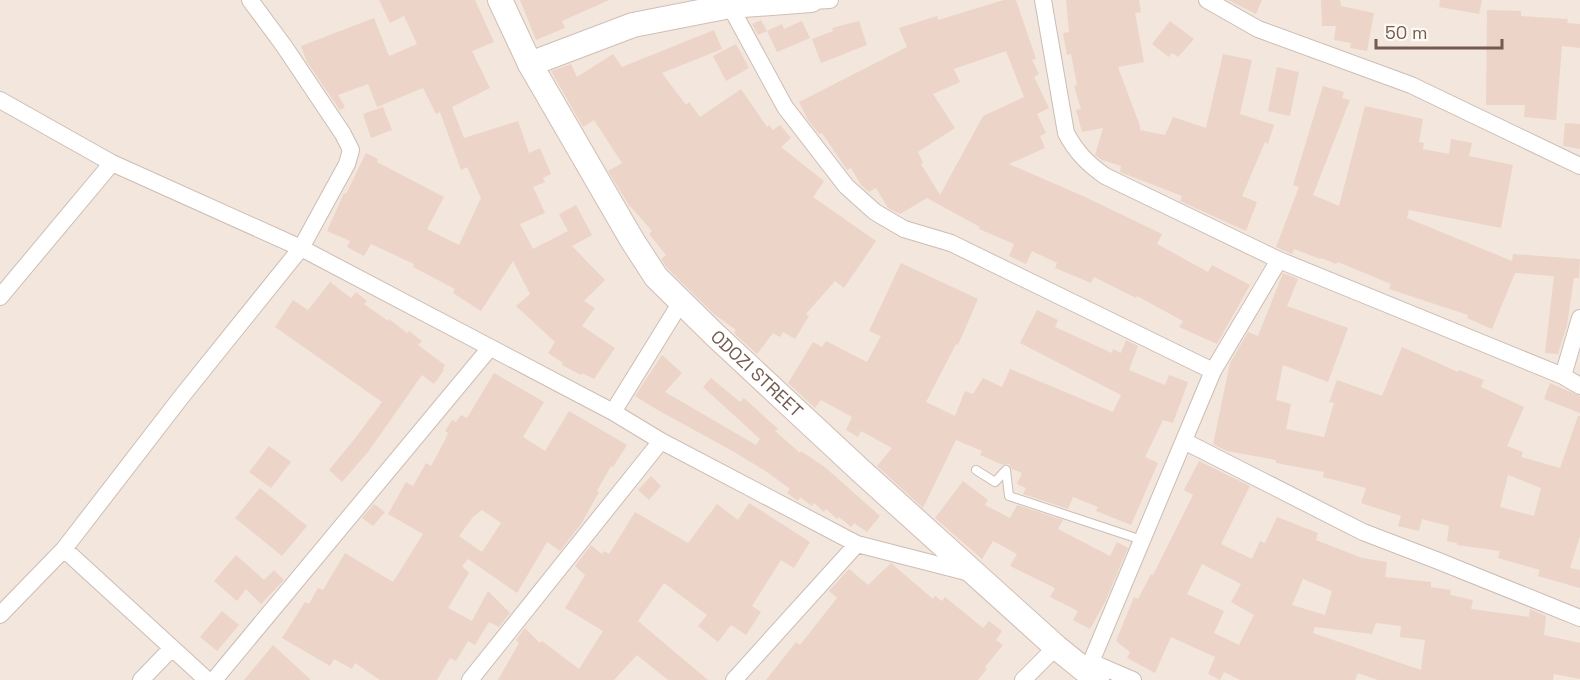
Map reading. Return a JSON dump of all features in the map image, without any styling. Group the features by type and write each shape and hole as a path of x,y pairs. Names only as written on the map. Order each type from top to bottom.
{"main road":[{"name":"ODOZI STREET","path":"500,0 530,64 632,240 656,277 861,471 1056,647 1095,674"},
{"path":"530,64 633,25 730,6 817,0"}],"street":[{"path":"0,615 64,549 182,396 301,248 347,164 351,150 343,134 250,0"},
{"path":"1043,0 1066,133 1075,149 1088,164 1105,176 1279,260 1563,376 1580,386"},
{"path":"1207,0 1258,29 1411,85 1580,166"},
{"path":"730,6 785,107 846,186 875,212 904,229 951,243 1214,371"},
{"path":"0,100 112,163 301,248 489,349 613,412 662,441 857,544 977,574"},
{"path":"0,297 112,163"},
{"path":"1133,680 1095,674 1142,540 1214,371 1279,260"},
{"path":"613,412 681,302"},
{"path":"1563,376 1580,318"},
{"path":"214,680 489,349"},
{"path":"470,680 662,441"},
{"path":"1184,441 1363,532 1580,618"},
{"path":"734,680 857,544"},
{"path":"64,549 207,680"},
{"path":"1023,680 1056,647"},
{"path":"141,680 172,648"}],"lane":[{"path":"976,470 995,482 1006,470 1010,495 1142,540"}],"shaded area":[{"path":"0,0 1580,0 1580,680 0,680"}],"building":[{"path":"379,0 475,0 494,42 472,51 490,88 452,107 464,138 518,121 529,153 540,148 551,174 543,178 545,182 533,187 545,213 520,224 533,249 568,231 559,214 576,205 592,235 572,246 605,280 584,301 595,308 582,326 615,348 594,379 562,365 563,363 548,353 555,342 516,306 530,294 513,261 481,311 453,293 455,289 413,267 414,264 371,244 364,256 347,247 350,241 327,231 366,153 378,159 377,162 444,197 427,229 459,245 481,198 467,167 461,170 440,112 436,114 423,88 377,107 368,84 338,95 345,107 340,110 307,62 301,46 374,18 389,56 417,44 404,16 390,23"},
{"path":"520,0 609,0 562,21 565,28 536,40"},
{"path":"1004,0 1016,0 1036,59 1032,60 1039,74 1034,77 1049,108 1037,114 1046,133 1040,136 1045,148 1009,164 1162,234 1157,244 1208,272 1212,265 1250,285 1217,344 1179,327 1183,321 1137,296 1136,298 1094,277 1091,283 1055,268 1057,263 1032,251 1026,264 1009,256 1014,244 979,229 980,227 927,198 900,214 888,208 876,188 869,192 861,185 851,168 847,170 822,133 819,134 808,120 799,102 907,47 899,28 937,16 938,20","holes":["1006,51 1024,97 983,116 940,195 921,164 923,163 918,152 955,128 933,94 960,82 954,69"]},
{"path":"1066,0 1139,0 1141,12 1135,13 1144,62 1118,67 1140,130 1165,135 1173,117 1206,128 1223,54 1252,60 1240,114 1274,125 1268,144 1265,142 1242,196 1257,202 1246,231 1180,201 1182,196 1120,172 1121,166 1102,160 1095,155 1103,128 1082,132 1076,110 1081,109 1074,86 1077,85 1071,54 1067,55 1063,33 1069,32"},
{"path":"1228,0 1262,0 1256,14"},
{"path":"1321,0 1340,0 1341,6 1374,13 1367,51 1350,48 1351,43 1334,40 1336,26 1322,26"},
{"path":"1440,0 1482,0 1479,14 1439,7"},
{"path":"1487,10 1521,11 1521,16 1568,19 1567,23 1580,24 1580,48 1562,46 1556,120 1524,117 1525,105 1486,105"},
{"path":"761,20 767,31 758,35 752,24"},
{"path":"802,21 810,38 777,52 767,31 782,24 784,29"},
{"path":"859,21 867,45 821,63 812,39 833,31 832,28"},
{"path":"1170,21 1194,39 1178,57 1172,53 1169,57 1152,44"},
{"path":"714,30 722,49 662,73 686,105 689,102 700,117 741,89 767,127 769,125 773,130 780,125 791,138 781,147 824,181 813,197 876,241 844,288 835,281 806,314 809,316 795,339 783,332 780,337 773,333 757,354 734,333 736,330 714,314 667,268 661,259 666,255 649,234 652,231 630,207 608,171 622,163 594,120 583,127 551,71 571,64 577,77 613,54 622,67"},
{"path":"736,44 749,68 726,81 713,56"},
{"path":"1277,67 1299,72 1290,116 1268,111"},
{"path":"1323,86 1344,92 1342,98 1350,100 1313,195 1339,206 1365,106 1423,119 1419,142 1424,143 1423,149 1449,154 1451,139 1472,143 1469,156 1513,165 1501,228 1409,210 1407,218 1512,261 1513,254 1580,259 1579,278 1574,278 1567,325 1558,354 1545,353 1554,276 1515,273 1492,329 1467,318 1468,315 1389,289 1391,284 1338,262 1336,264 1294,249 1292,254 1276,247 1299,187 1293,185"},
{"path":"383,107 392,130 371,138 363,114"},
{"path":"1565,123 1580,124 1580,149 1563,146"},
{"path":"901,263 978,299 958,345 956,344 926,402 955,416 965,391 973,394 983,378 1002,387 1010,369 1113,412 1121,395 1020,343 1037,310 1058,320 1055,327 1112,353 1113,349 1121,353 1126,340 1138,346 1129,370 1165,385 1169,375 1188,382 1173,423 1163,420 1145,457 1158,463 1131,525 1096,511 1098,507 1073,497 1068,509 1023,494 1026,488 1017,484 1022,473 1012,469 1009,464 1003,465 980,455 982,451 956,440 923,508 877,466 892,448 861,431 858,437 846,430 852,417 821,400 815,408 788,383 813,342 822,347 826,341 867,362 881,336 869,331"},
{"path":"1283,273 1298,279 1287,306 1348,328 1328,382 1283,365 1276,400 1291,404 1286,429 1324,437 1334,403 1329,402 1337,380 1382,396 1402,347 1458,372 1459,370 1484,380 1481,387 1524,407 1507,446 1523,452 1521,457 1560,468 1578,416 1580,416 1580,536 1570,568 1580,570 1580,588 1538,576 1540,570 1498,558 1500,551 1457,545 1457,543 1447,541 1449,526 1422,519 1419,531 1398,526 1401,516 1361,503 1366,488 1323,477 1324,472 1227,451 1213,444 1230,363 1248,332 1258,336","holes":["1508,475 1541,488 1534,516 1500,507"]},
{"path":"330,282 351,298 356,292 367,301 364,304 407,333 409,331 422,341 418,345 445,365 434,384 422,375 368,452 342,482 329,470 382,402 275,327 293,300 308,310"},
{"path":"662,355 682,373 665,392 756,445 760,439 703,387 711,378 740,402 744,398 778,429 775,431 800,453 801,451 826,468 880,516 867,532 854,523 851,527 826,509 824,512 814,503 812,506 800,497 798,501 787,493 790,489 767,472 635,396"},
{"path":"494,373 544,402 523,437 545,451 569,411 627,445 613,467 611,466 581,524 560,551 547,542 517,593 468,559 462,566 469,573 448,608 472,621 488,591 510,613 499,627 489,622 475,645 468,641 456,661 450,658 437,680 380,680 355,663 352,669 334,659 330,666 282,638 305,602 309,604 318,588 323,590 345,553 393,582 423,534 388,514 406,482 413,486 426,463 431,466 445,440 448,433 445,431 452,420 456,422 461,415 467,418","holes":["482,510 501,523 482,552 459,536 473,517"]},
{"path":"1550,383 1580,396 1580,413 1544,399"},
{"path":"269,446 291,462 271,488 249,472"},
{"path":"1199,461 1250,486 1221,544 1252,559 1260,541 1265,543 1277,517 1318,533 1316,540 1362,558 1387,562 1385,577 1431,582 1431,587 1451,590 1450,595 1473,600 1471,609 1529,617 1530,609 1546,616 1544,635 1580,643 1580,679 1554,674 1553,680 1378,680 1358,673 1355,680 1240,680 1224,672 1220,680 1208,674 1215,657 1171,637 1155,673 1127,658 1130,652 1116,641 1134,597 1138,599 1151,574 1153,575 1193,495 1184,490","holes":["1202,564 1241,584 1231,602 1254,615 1239,645 1214,633 1224,611 1187,594","1303,579 1332,591 1325,615 1292,605","1376,623 1401,626 1400,637 1425,640 1421,670 1313,633 1315,627 1372,634"]},
{"path":"651,476 661,486 649,500 638,490"},
{"path":"963,481 988,500 985,505 1010,518 1017,505 1063,520 1058,529 1110,556 1117,542 1128,548 1105,602 1090,629 1073,620 1078,611 1050,597 1055,588 1010,566 1017,554 993,541 982,559 935,518"},
{"path":"260,488 307,526 282,556 235,518"},
{"path":"749,503 810,542 794,568 781,560 752,606 761,612 746,635 731,625 718,642 698,626 707,615 664,583 638,621 708,680 668,680 637,655 614,680 498,680 519,643 516,640 525,628 540,643 542,641 579,669 603,631 565,608 585,575 575,566 591,545 602,554 604,551 609,554 635,512 688,543 717,504 738,520"},
{"path":"374,504 385,512 373,526 362,518"},
{"path":"236,555 264,580 274,570 284,580 261,604 246,589 237,601 214,581"},
{"path":"891,563 933,599 935,596 942,601 945,597 983,628 989,621 1002,631 996,640 1003,645 985,667 987,669 978,680 766,680 796,642 800,645 837,598 829,591 849,569 868,585"},
{"path":"222,611 239,625 217,651 200,637"},
{"path":"273,645 311,680 244,680"}]}
